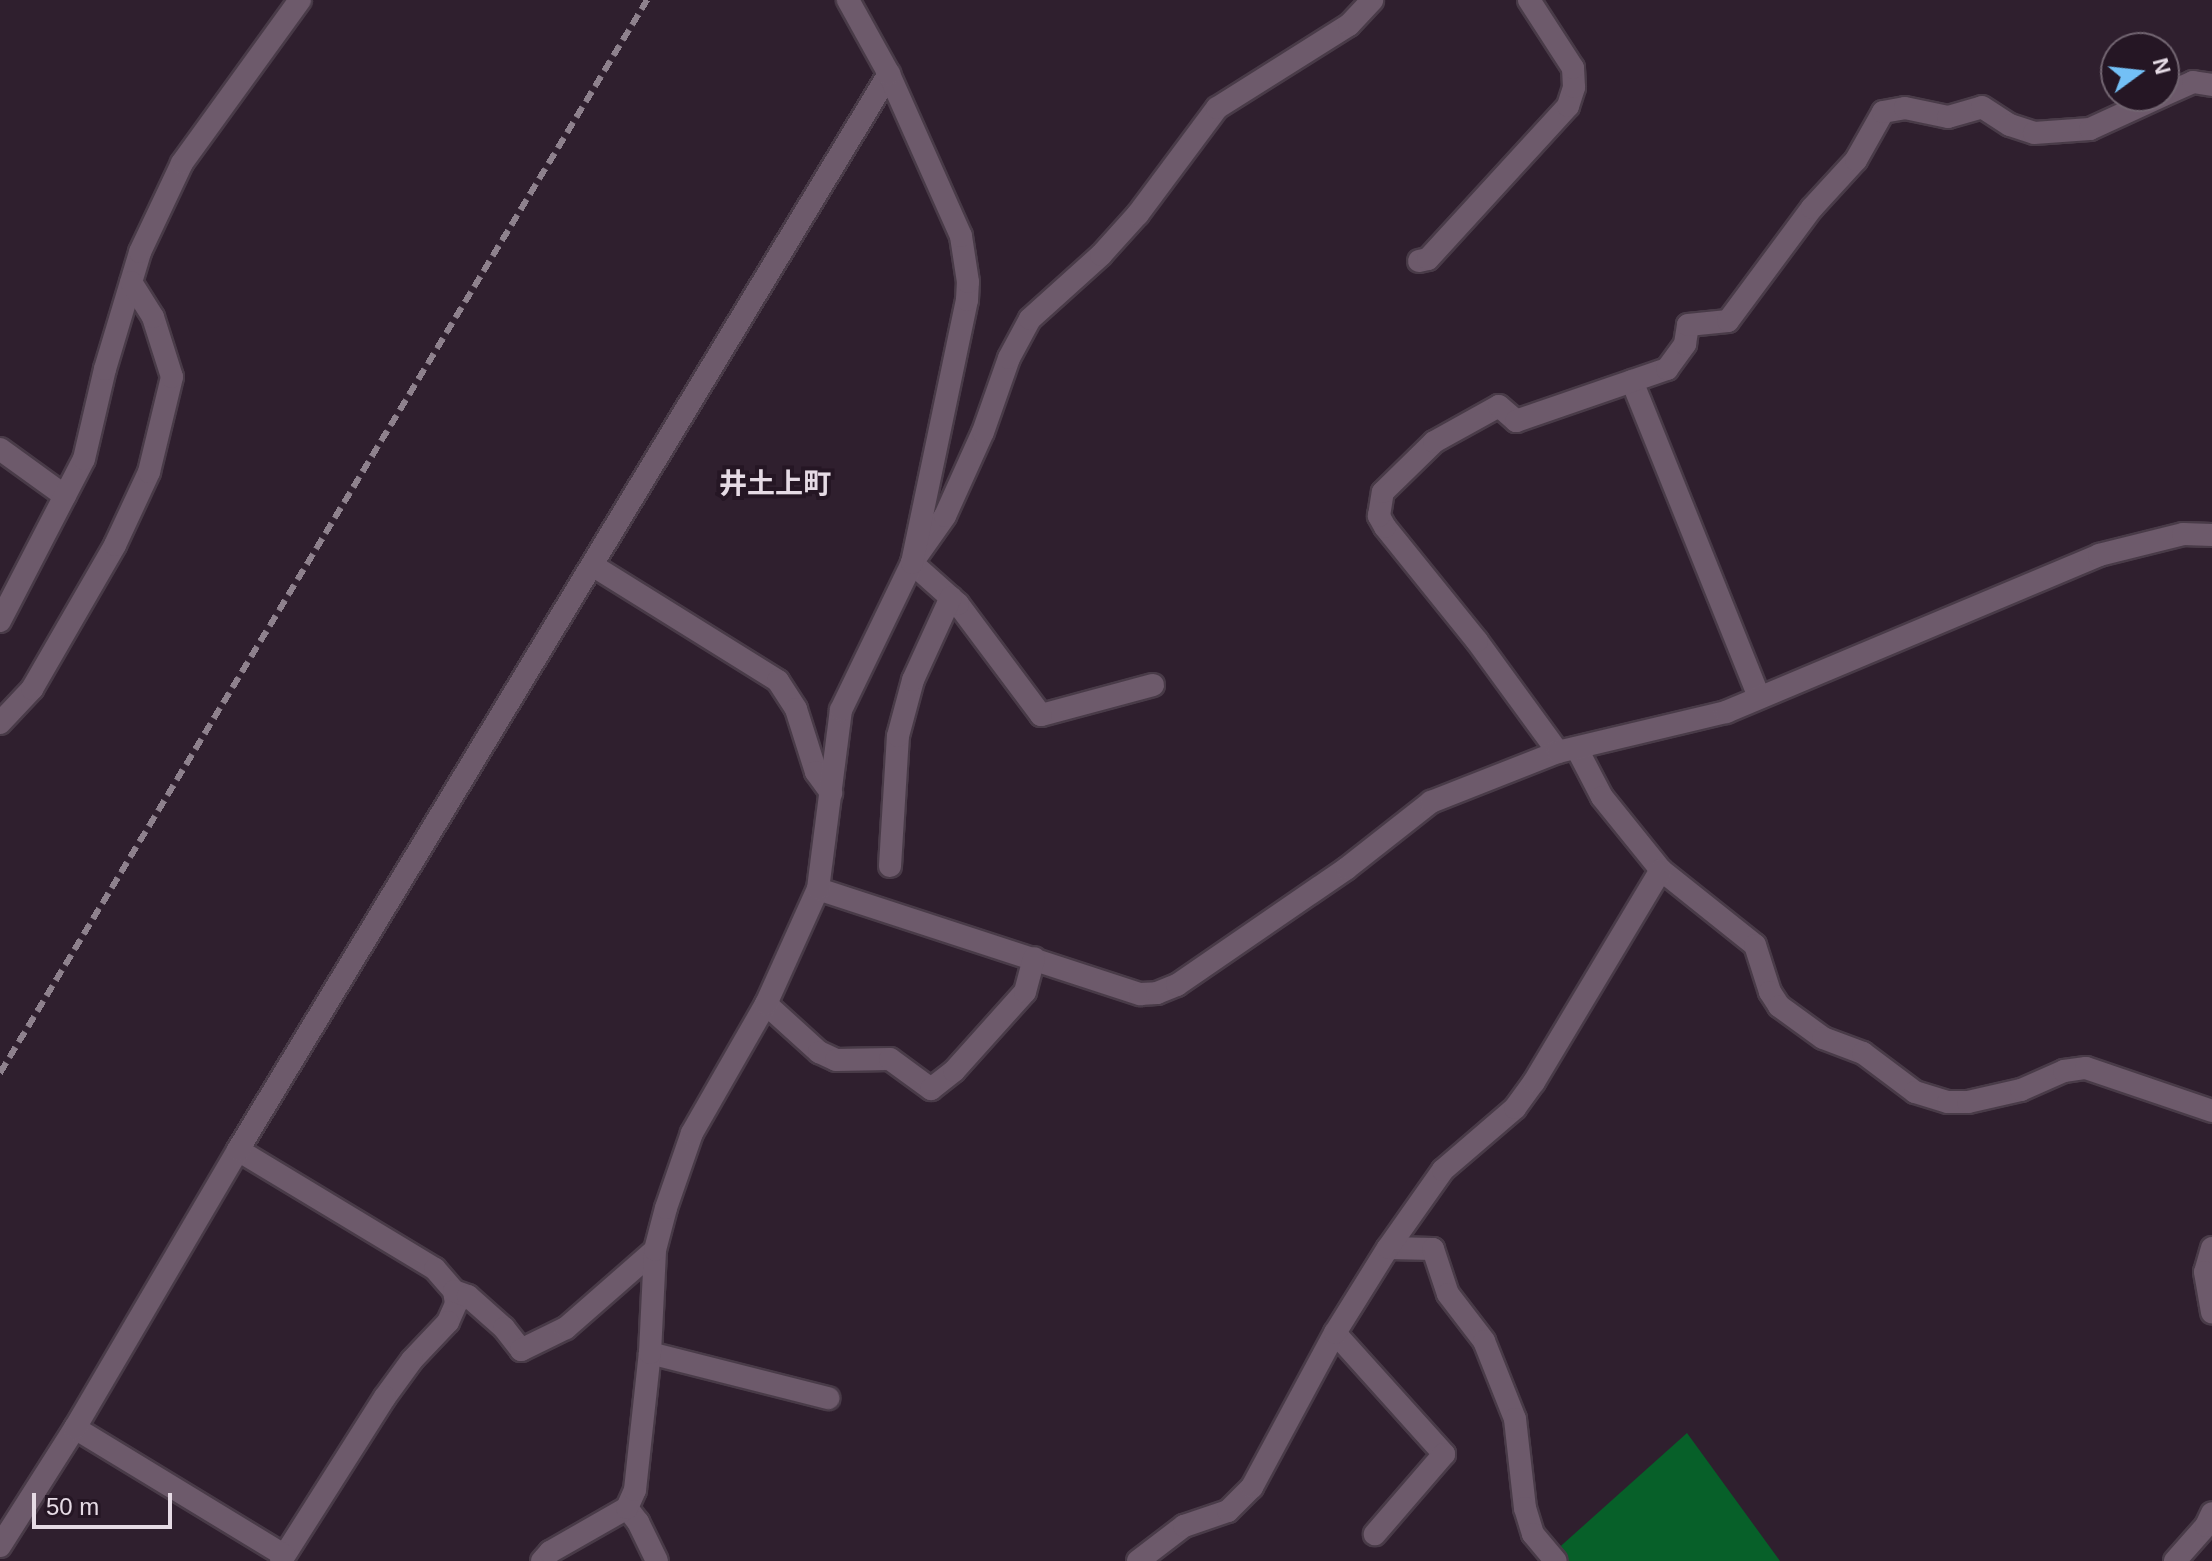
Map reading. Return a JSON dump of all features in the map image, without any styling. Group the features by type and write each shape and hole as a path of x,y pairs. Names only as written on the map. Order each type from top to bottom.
{"street":[{"path":"0,621 84,459 140,252 182,163 300,0"},
{"path":"848,0 889,74 961,236 968,282 912,563"},
{"path":"542,1561 550,1552 627,1508 635,1490 650,1353 655,1250 692,1133 766,1004 818,889 841,710 912,563 945,516 983,432 1009,358 1030,319 1101,255 1138,214 1217,108 1349,25 1372,0"},
{"path":"1419,261 1428,259 1568,106 1574,87 1573,68 1529,0"},
{"path":"0,1546 75,1428 238,1150 889,74"},
{"path":"2180,88 2193,82 2212,85"},
{"path":"2128,112 2096,127 2034,133 2010,125 1982,107 1948,117 1905,108 1883,112 1856,160 1812,208 1728,321 1688,325 1685,344 1667,369 1516,421 1499,406 1434,442 1383,492 1379,516 1661,870 1755,945 1773,998 1787,1014 1823,1038 1863,1053 1915,1092 1948,1102 1968,1102 2021,1090 2064,1071 2086,1068 2212,1111"},
{"path":"0,723 32,689 115,545 149,472 172,377 153,317 131,282"},
{"path":"1632,381 1759,697"},
{"path":"0,449 65,496"},
{"path":"818,889 1140,994 1167,989 1347,868 1431,802 1568,750 1726,712 2099,555 2183,534 2212,535"},
{"path":"912,563 951,597 1041,715 1153,685"},
{"path":"592,565 778,681 796,709 816,772 831,793"},
{"path":"890,866 898,736 913,680 951,597"},
{"path":"1138,1561 1184,1526 1228,1511 1252,1487 1335,1333 1388,1248 1443,1170 1515,1108 1534,1082 1661,870"},
{"path":"766,1004 819,1052 836,1060 890,1059 931,1089 954,1071 1025,992 1034,958"},
{"path":"238,1150 435,1269 454,1291 468,1296 504,1328 521,1350 566,1328 655,1250"},
{"path":"1388,1248 1433,1249 1448,1294 1484,1341 1515,1419 1525,1508 1533,1534 1556,1561"},
{"path":"2212,1248 2205,1272 2212,1312"},
{"path":"75,1428 282,1558 385,1397 412,1360 448,1322 456,1304 454,1291"},
{"path":"1335,1333 1444,1454 1375,1534"},
{"path":"650,1353 828,1398"},
{"path":"627,1508 638,1522 657,1561"},
{"path":"2175,1561 2206,1526 2212,1513"}],"green space":[{"path":"1687,1433 1780,1561 1544,1561"}],"railway":[{"path":"0,1073 647,0"}],"district":[{"name":"井土上町","path":"775,484"}]}
